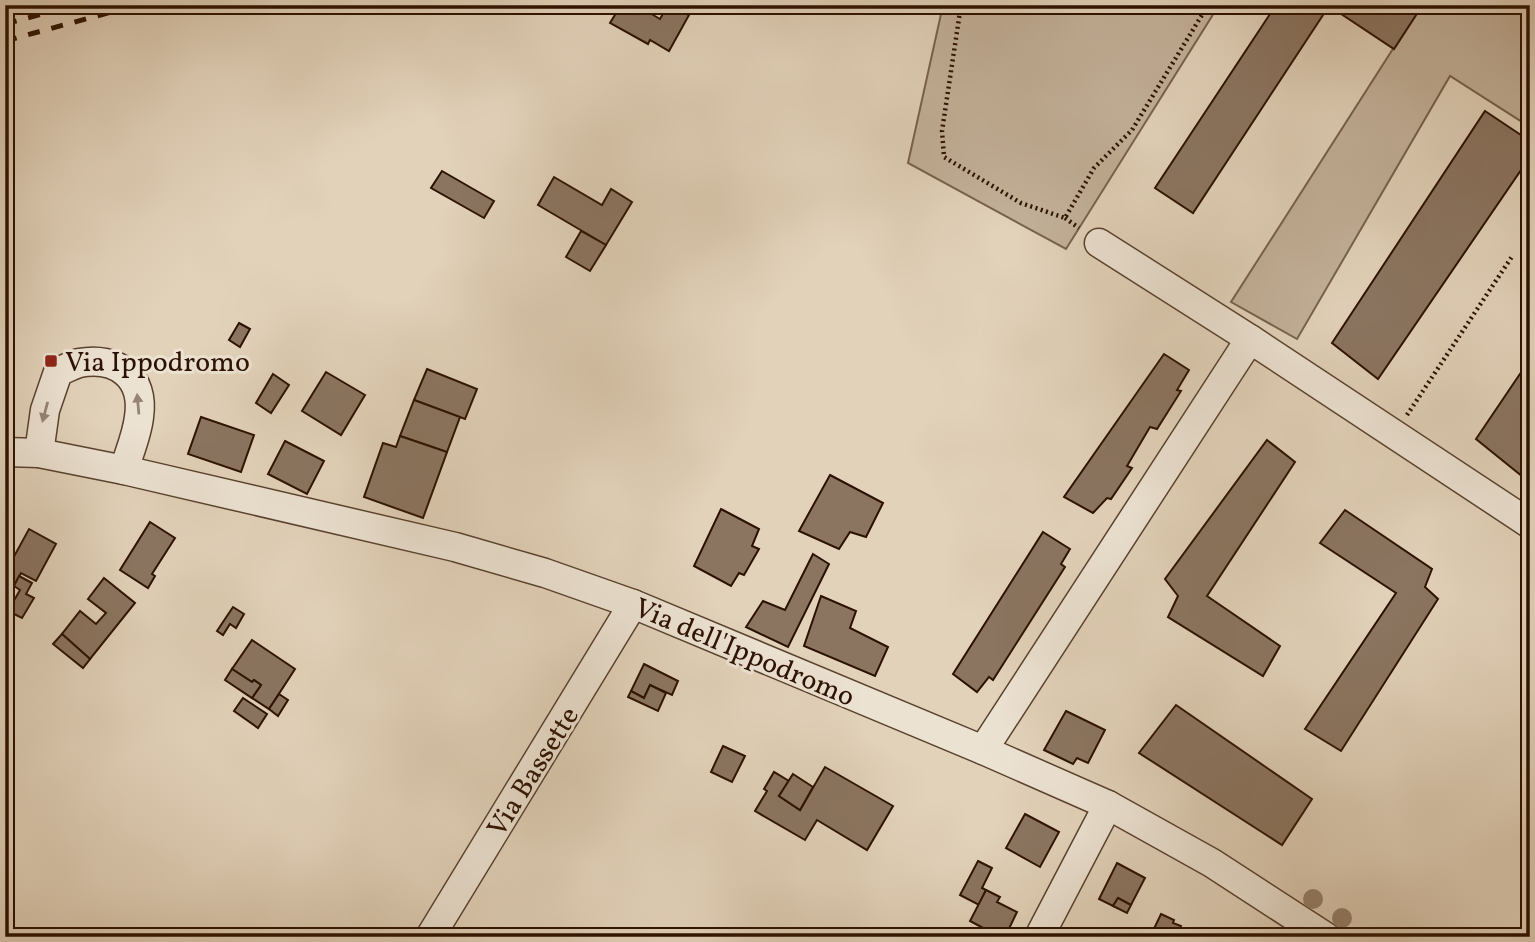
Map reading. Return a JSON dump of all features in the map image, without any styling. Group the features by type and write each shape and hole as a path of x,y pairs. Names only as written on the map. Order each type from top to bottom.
{"street":[{"path":"1099,243 1530,524"},
{"path":"983,750 1250,339"},
{"path":"39,453 45,410 58,372 78,363 106,363 122,369 137,384 139,416 124,470"},
{"name":"Via dell'Ippodromo","path":"5,452 39,453 124,470 455,547 545,573 633,604 1108,805 1212,863 1316,934"},
{"name":"Via Bassette","path":"430,937 633,604"},
{"path":"1039,937 1108,805"}],"path":[{"path":"961,5 942,131 944,157 1021,203 1065,218 1094,168 1132,130 1208,5"},
{"path":"1394,434 1513,255"}],"shaded area":[{"path":"943,5 1219,5 1066,249 908,163"},
{"path":"1421,5 1530,5 1530,127 1450,76 1297,339 1231,302"}],"building":[{"path":"621,5 636,5 660,19 668,5 689,15 669,51 650,40 648,44 610,23"},
{"path":"1276,5 1414,5 1420,9 1394,49 1329,6 1193,213 1155,188"},
{"path":"1485,111 1530,141 1530,157 1378,379 1332,343"},
{"path":"442,171 494,201 484,218 431,188"},
{"path":"554,177 602,205 611,189 632,202 606,245 538,205"},
{"path":"581,231 606,245 590,271 566,257"},
{"path":"239,323 250,329 240,347 229,340"},
{"path":"1164,354 1189,370 1177,390 1181,391 1157,429 1150,427 1127,466 1132,468 1111,499 1107,498 1093,513 1064,497"},
{"path":"1530,359 1530,465 1523,477 1476,439"},
{"path":"427,369 477,389 465,419 414,400"},
{"path":"326,372 365,395 341,435 302,411"},
{"path":"273,374 289,385 271,413 256,403"},
{"path":"414,400 460,417 447,452 400,436"},
{"path":"201,417 254,435 241,472 188,454"},
{"path":"400,436 447,452 423,518 364,497 383,443 396,447"},
{"path":"1267,440 1295,462 1207,596 1280,646 1263,676 1168,617 1178,596 1165,579"},
{"path":"285,441 324,461 307,494 268,474"},
{"path":"830,475 883,503 866,537 850,532 839,549 799,531"},
{"path":"721,509 759,529 752,546 759,549 744,575 739,573 731,586 694,566"},
{"path":"1345,510 1432,569 1425,587 1438,599 1341,751 1305,729 1396,593 1320,543"},
{"path":"150,522 175,538 152,574 155,576 148,588 120,570"},
{"path":"29,529 56,544 36,581 21,573 14,586 5,582 5,573"},
{"path":"1043,532 1070,549 1061,564 1065,567 993,680 989,677 977,692 953,674"},
{"path":"813,554 829,564 788,647 746,627 763,601 785,610"},
{"path":"19,576 32,583 26,594 34,598 22,618 8,611 20,590 14,586"},
{"path":"104,578 135,603 90,659 62,634 80,611 96,624 106,613 88,599"},
{"path":"821,596 856,611 850,628 888,647 875,676 804,646"},
{"path":"233,607 244,614 236,628 230,624 223,635 217,631"},
{"path":"62,634 90,659 83,668 53,644"},
{"path":"252,640 295,669 269,709 252,698 261,685 232,669"},
{"path":"644,664 678,681 672,695 650,685 644,698 631,691"},
{"path":"232,669 261,685 252,698 225,680"},
{"path":"650,685 666,693 658,711 628,697 631,691 644,698"},
{"path":"279,694 288,700 278,716 269,709"},
{"path":"243,698 267,714 258,728 234,711"},
{"path":"1176,705 1312,799 1282,845 1139,753"},
{"path":"1066,711 1105,730 1088,763 1077,758 1073,764 1044,750"},
{"path":"723,746 745,756 732,782 711,772"},
{"path":"825,767 893,806 867,850 817,820 805,840 755,811 774,772 789,781 779,796 800,810"},
{"path":"793,774 813,787 800,810 779,796"},
{"path":"1025,814 1059,832 1040,867 1006,848"},
{"path":"978,861 992,868 982,888 986,890 979,905 960,895"},
{"path":"1117,863 1145,878 1131,905 1118,898 1113,906 1099,899"},
{"path":"986,890 1000,897 997,902 1017,912 1005,937 970,921"},
{"path":"1118,898 1131,905 1127,913 1113,906"},
{"path":"1161,914 1181,926 1176,937 1150,937"}],"railway":[{"path":"5,24 76,5"},
{"path":"5,41 137,5"}],"place":[{"name":"Via Ippodromo","path":"51,361"}]}
